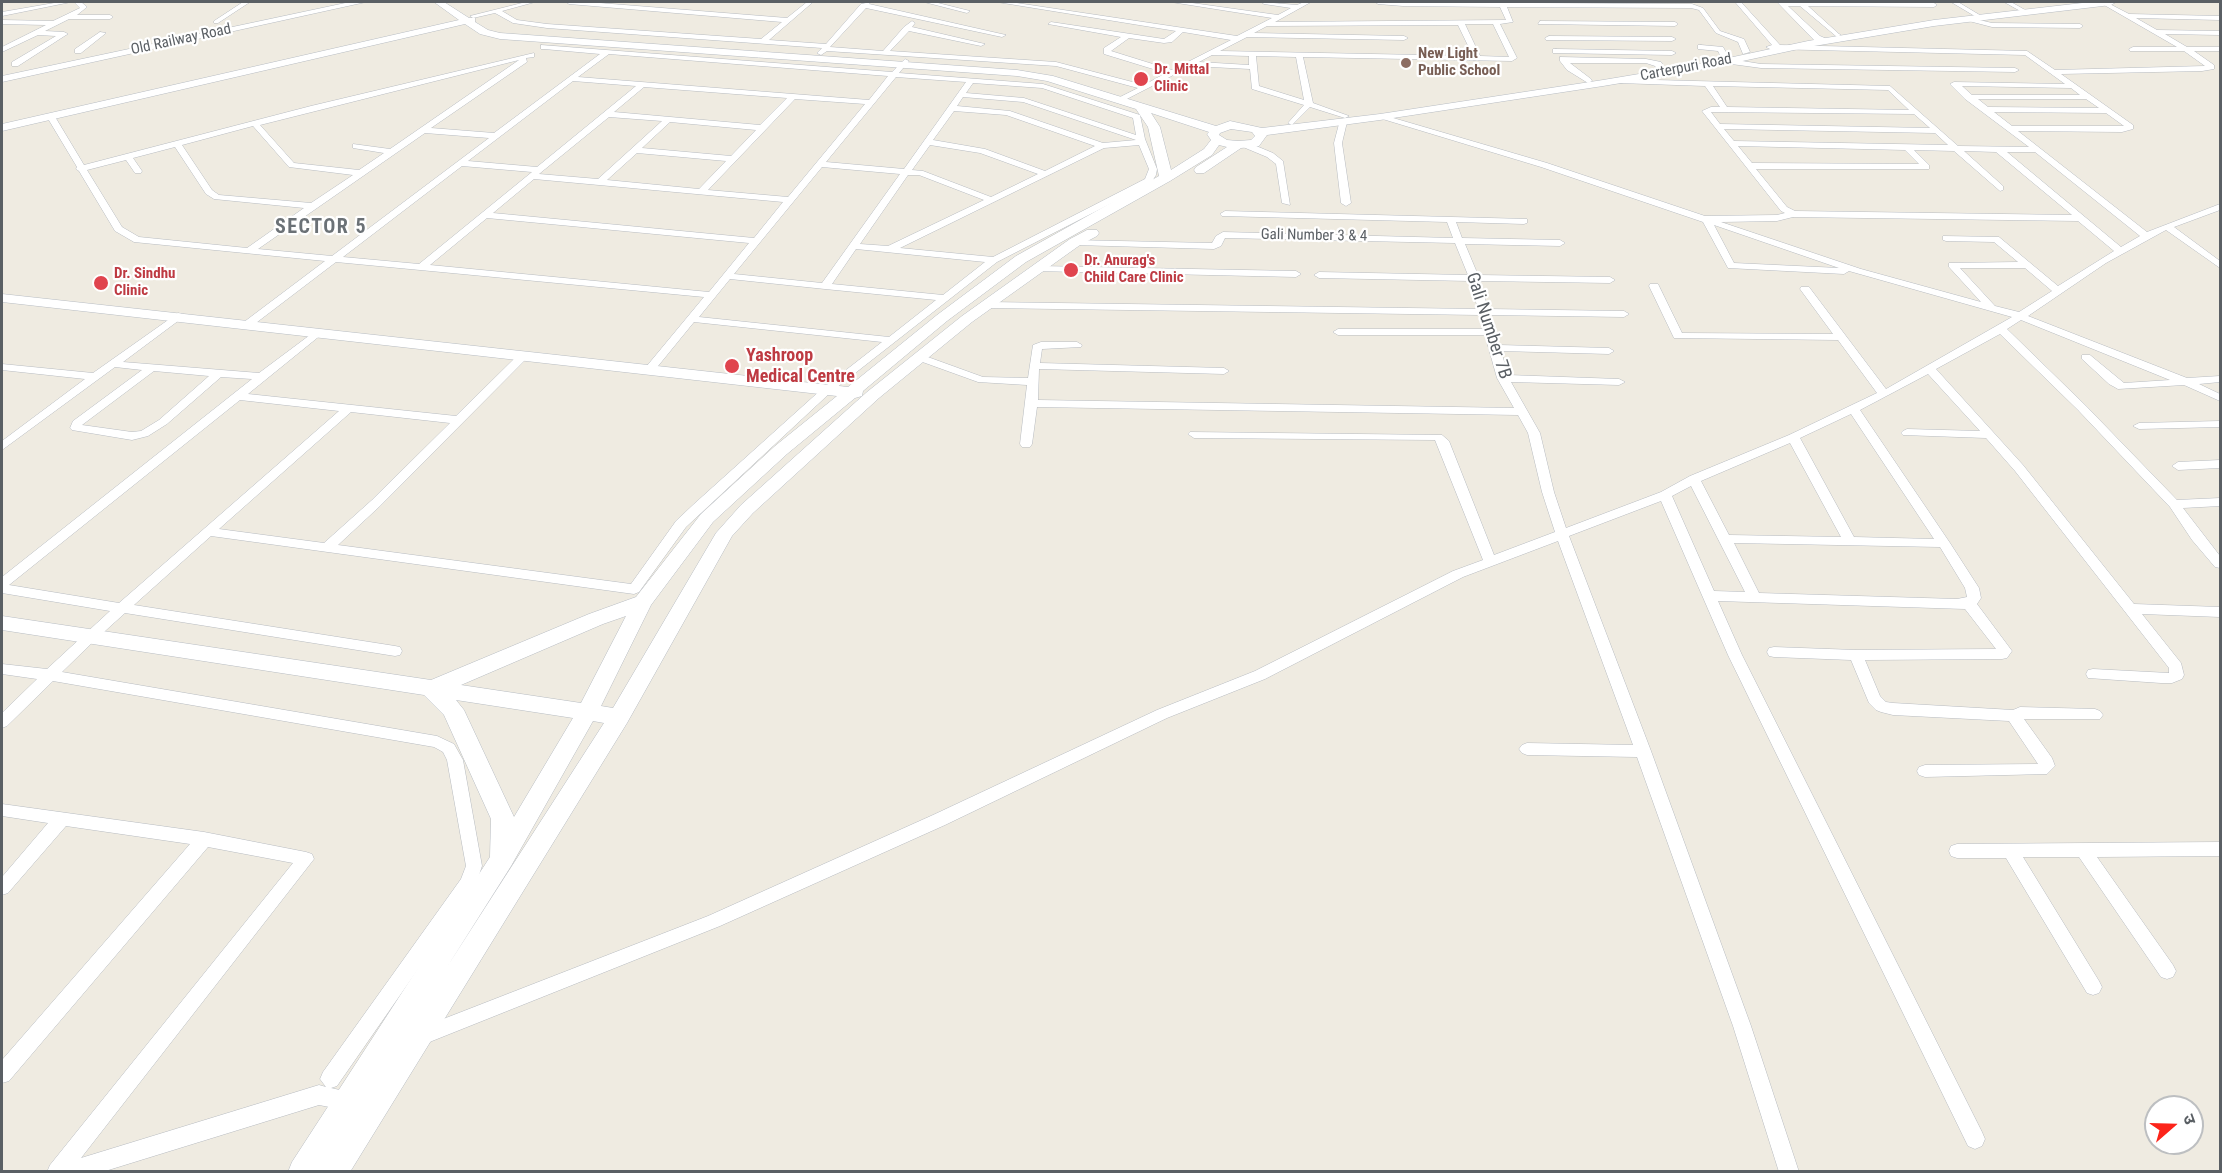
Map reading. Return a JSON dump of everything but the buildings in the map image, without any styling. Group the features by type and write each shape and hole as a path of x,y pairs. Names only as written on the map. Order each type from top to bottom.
{"main road":[{"path":"2,67 313,2"},
{"name":"Old Railway Road","path":"2,77 344,2"},
{"name":"Old Railway Road","path":"2,77 361,2"},
{"path":"438,2 471,19"},
{"path":"333,1172 619,717 725,533 747,509 873,395 987,305 1075,242 1242,145 1260,140 1259,130 1221,132 1042,77 900,66 822,52 493,35 453,2"},
{"name":"Carterpuri Road","path":"1259,130 1662,70 1727,59 1746,52 1974,16 2016,7 2070,2"},
{"name":"Carterpuri Road","path":"2016,7 2111,2"},
{"name":"Carterpuri Road","path":"1821,40 1837,35 1974,16"},
{"path":"2,128 471,19"},
{"name":"Carterpuri Road","path":"1259,130 1292,123 1380,117 1619,81 1777,47"},
{"path":"900,66 1052,72 1132,94 1221,132 1242,145"},
{"path":"1140,106 1154,127 1162,153 1166,178"},
{"path":"302,1172 502,859 587,713 643,602 707,518 781,450 942,318 1021,259 1208,152 1221,132"},
{"path":"2,298 873,395"},
{"path":"432,689 596,619 643,602"},
{"path":"2,623 619,717"},
{"path":"432,689 453,710 503,819 502,859"}],"street":[{"path":"2,14 68,2"},
{"path":"2,50 84,7 77,2"},
{"path":"216,22 247,2"},
{"path":"471,19 495,10 532,2"},
{"path":"569,2 787,20"},
{"path":"606,4 618,2"},
{"path":"762,42 810,2"},
{"path":"927,2 967,11"},
{"path":"1000,2 1183,29 1242,34 1404,38"},
{"path":"1174,2 1278,17 1364,17"},
{"path":"1264,2 1297,7"},
{"path":"1121,100 1242,34 1308,2"},
{"path":"1378,2 1697,4 1718,32 1741,41 1746,52"},
{"path":"1738,2 1777,47 2027,53 2128,125 2128,129 2007,128"},
{"path":"1954,2 1992,25 2080,26"},
{"path":"2055,72 2211,67 2186,49 2102,2"},
{"path":"822,52 866,3 1002,35"},
{"path":"1782,3 1935,5"},
{"path":"1782,3 1821,40"},
{"path":"1800,3 1837,35"},
{"path":"663,9 683,4"},
{"path":"1266,24 1510,22 1502,4"},
{"path":"1533,4 1540,23 1556,51 1564,62 1588,81"},
{"path":"495,10 507,19 523,23 762,42 822,52 886,51 1064,65 1144,87"},
{"path":"2129,16 2172,15 2220,18"},
{"path":"886,51 920,16"},
{"path":"68,17 110,17"},
{"path":"1180,21 1191,22"},
{"path":"2,22 57,23"},
{"path":"1460,22 1478,59"},
{"path":"1209,53 1506,60 1513,58 1495,22"},
{"path":"1540,23 1675,24"},
{"path":"1052,24 1164,41 1169,40 1183,29"},
{"path":"1215,26 1227,28"},
{"path":"906,28 981,44"},
{"path":"15,64 64,34 20,32"},
{"path":"2156,32 2220,33"},
{"path":"78,51 102,33"},
{"path":"1127,36 1106,51 1172,73"},
{"path":"251,249 544,47 554,37"},
{"path":"1549,38 1672,39"},
{"path":"209,532 634,589 676,531 698,507 827,390 994,260 1148,181 1152,176 1153,169 1142,140 1137,117 1125,111 1043,86 972,79 900,66 544,47"},
{"path":"1701,47 1720,49 1727,59 1761,66 2015,70"},
{"path":"2133,49 2220,49"},
{"path":"1556,51 1672,53"},
{"path":"248,324 607,52"},
{"path":"1252,54 1255,87 1309,104 1344,119 1338,143 1346,203"},
{"path":"80,169 254,123 531,55"},
{"path":"1299,55 1309,104"},
{"path":"1564,62 1653,62 1658,64 1662,70"},
{"path":"1188,63 1253,67"},
{"path":"650,369 900,66"},
{"path":"571,79 870,102"},
{"path":"825,286 972,79"},
{"path":"1619,81 1887,88 1958,148 2000,188"},
{"path":"1708,84 1725,110"},
{"path":"2074,86 1954,84 2146,236"},
{"path":"423,266 642,85"},
{"path":"961,95 1024,100 1142,140"},
{"path":"702,191 793,96"},
{"path":"1968,97 2089,97"},
{"path":"1292,123 1309,104"},
{"path":"951,108 1007,113 1102,146"},
{"path":"1983,109 2108,111"},
{"path":"1793,214 1784,208 1706,111 1916,112"},
{"path":"606,114 762,128"},
{"path":"51,117 118,230 127,236 152,242 251,249 711,295"},
{"path":"1380,117 1544,165 1858,271 2020,316 2186,382 2220,398"},
{"path":"600,182 668,120"},
{"path":"254,123 292,165 361,173"},
{"path":"1718,126 1937,130"},
{"path":"423,130 496,136"},
{"path":"890,249 1102,146 1142,140"},
{"path":"928,142 982,151 1046,174"},
{"path":"1731,143 2035,150"},
{"path":"177,144 209,192 217,197 312,207"},
{"path":"1242,145 1270,155 1280,163 1287,203"},
{"path":"356,146 391,152"},
{"path":"1749,165 1926,167 1907,147"},
{"path":"1998,149 2120,251"},
{"path":"635,150 733,159"},
{"path":"128,157 138,171"},
{"path":"460,164 600,182 790,200"},
{"path":"819,164 907,171 930,176 992,200"},
{"path":"380,1053 735,911 939,820 1162,714 1260,675 1458,574 1665,495 1694,479 1793,437 1884,394 2001,329 2146,236 2167,226 2219,209"},
{"path":"1225,214 1524,221"},
{"path":"1706,219 1777,218 1793,214 2079,219"},
{"path":"485,215 756,241"},
{"path":"1294,216 1296,236"},
{"name":"Gali Number 7B","path":"1450,219 1474,278 1503,378 1534,433 1562,535 1742,1026 1790,1172"},
{"path":"1706,219 1729,264 1734,267 1858,271"},
{"path":"2167,226 2220,265"},
{"name":"Gali Number 3 & 4","path":"1075,242 1214,246 1218,244 1219,237 1223,235 1560,243"},
{"path":"1946,238 1996,239 2058,291"},
{"path":"854,246 994,260"},
{"path":"1992,309 1952,265 2025,265"},
{"path":"1038,269 1296,274"},
{"path":"1319,275 1610,280"},
{"path":"727,276 945,298"},
{"path":"1654,286 1678,336 1840,337"},
{"path":"1805,289 1884,394"},
{"path":"987,305 1624,314"},
{"path":"2,446 178,316"},
{"path":"692,319 892,340"},
{"path":"2001,329 2082,408 2174,504 2217,557"},
{"path":"2,587 318,332"},
{"path":"1338,332 1489,332"},
{"path":"1026,444 1037,347 1077,345"},
{"path":"1494,348 1609,351"},
{"path":"328,547 524,355"},
{"path":"2086,357 2113,382 2122,387 2220,379"},
{"path":"921,358 982,380 1032,382"},
{"path":"113,364 262,376"},
{"path":"154,366 77,423 76,428 132,436 144,434 163,422 219,373"},
{"path":"1034,366 1224,370"},
{"path":"3,368 95,377"},
{"path":"1930,369 2019,468 2176,667 2177,675 2172,678 2161,678 2093,674"},
{"path":"1503,378 1619,382"},
{"path":"238,396 457,420"},
{"path":"1032,403 1522,412"},
{"path":"2,722 89,637 349,408"},
{"path":"1853,408 1972,588 1974,597 1969,604"},
{"path":"2139,426 2220,423"},
{"path":"1908,433 1989,435"},
{"path":"1194,434 1438,437 1443,441 1490,562"},
{"path":"1793,437 1850,541"},
{"path":"2178,466 2220,465"},
{"path":"1694,479 1754,596"},
{"path":"1665,495 1736,655 1975,1139"},
{"path":"2174,504 2220,502"},
{"path":"1725,539 1944,543"},
{"path":"2,587 122,609 395,651"},
{"path":"1714,596 1969,604 2005,651 2002,654 1856,655 1774,652"},
{"path":"2130,609 2220,612"},
{"path":"1856,655 1875,699 1881,706 1893,709 2016,716 2020,713 2095,715"},
{"path":"2,669 50,675 437,742 449,748 454,760 474,866 469,882 330,1079"},
{"path":"1925,771 2041,770 2047,766 2044,758 2016,721 2016,716"},
{"path":"1527,749 1643,751"},
{"path":"2,810 204,839 306,859 57,1172"},
{"path":"2,888 62,819"},
{"path":"2,1074 204,839"},
{"path":"1957,851 2220,849"},
{"path":"2010,850 2093,987"},
{"path":"2083,850 2167,971"},
{"path":"67,1172 319,1095 375,1106"}],"place":[{"name":"New Light Public School","path":"1406,63"},
{"name":"Dr. Mittal Clinic","path":"1141,79"},
{"name":"Dr. Anurag's Child Care Clinic","path":"1071,270"},
{"name":"Dr. Sindhu Clinic","path":"101,283"},
{"name":"Yashroop Medical Centre","path":"732,366"}],"district":[{"name":"SECTOR 5","path":"321,228"}]}
